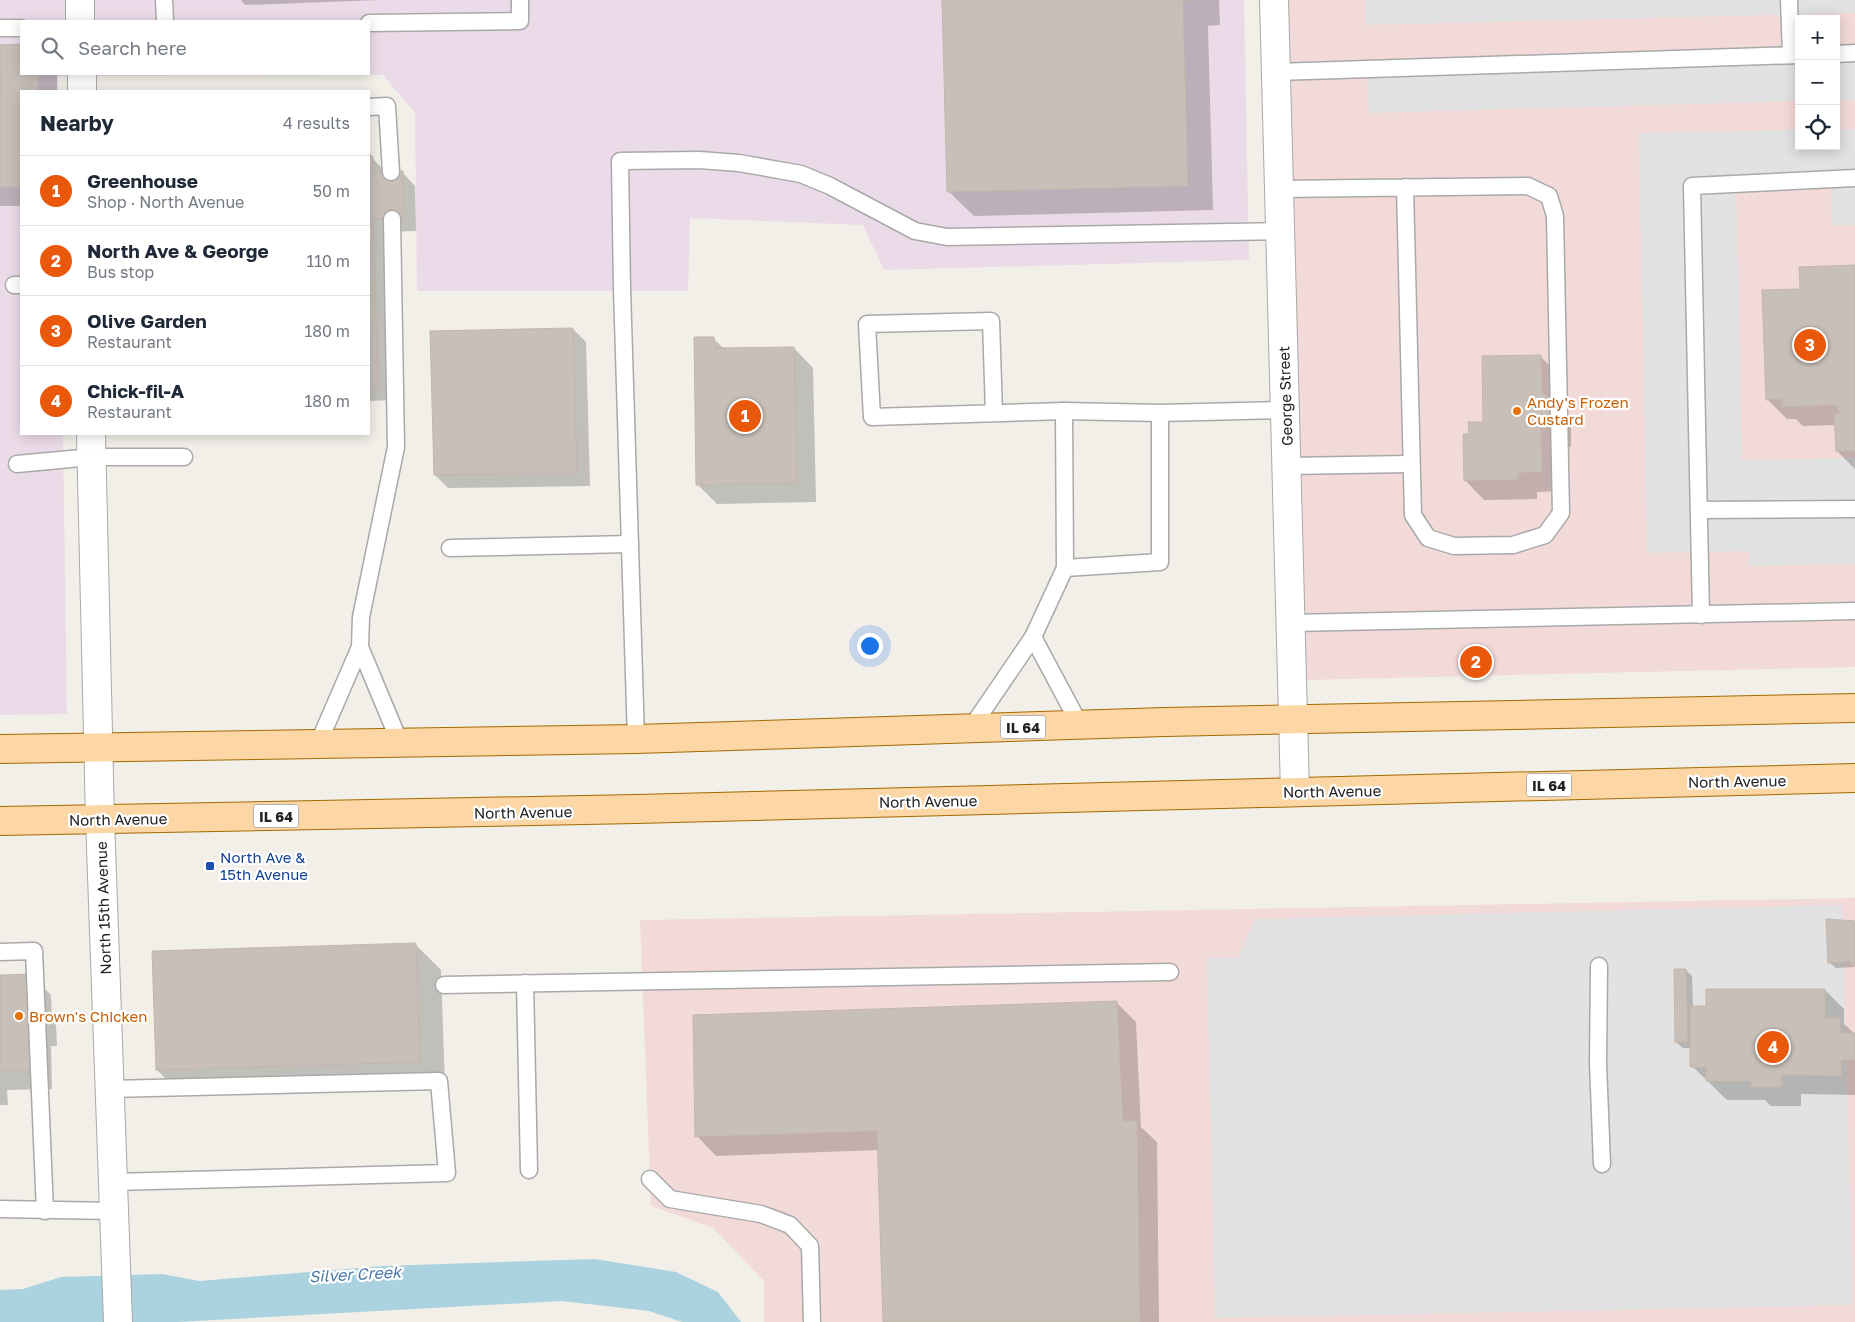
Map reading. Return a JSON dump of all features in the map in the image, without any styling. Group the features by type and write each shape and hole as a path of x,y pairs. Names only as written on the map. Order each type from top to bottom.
{"main road":[{"name":"IL 64","path":"0,749 636,739 1080,725 1855,708"},
{"name":"North Avenue","path":"0,821 626,810 1855,778"}],"street":[{"path":"80,0 80,20"},
{"name":"George Street","path":"1274,0 1295,792"},
{"path":"82,75 82,90"},
{"name":"North 15th Avenue","path":"91,446 100,819 118,1322"}],"lane":[{"path":"164,0 165,20"},
{"path":"370,23 520,21 520,0"},
{"path":"1276,72 1795,55 1790,0"},
{"path":"0,28 20,28"},
{"path":"1840,54 1855,53"},
{"path":"370,107 388,106 391,172"},
{"path":"636,739 622,290 620,161 699,160 739,163 801,174 830,186 915,231 947,237 1281,231"},
{"path":"1701,615 1692,186 1855,178"},
{"path":"1280,189 1405,187 1528,186 1549,196 1555,216 1560,513 1545,535 1513,546 1454,546 1428,538 1413,515 1410,464 1405,187"},
{"path":"318,744 360,647 361,617 396,447 392,219"},
{"path":"994,413 991,322 867,324 872,417 1064,411 1160,413 1286,410"},
{"path":"971,728 1033,637 1065,568 1064,411"},
{"path":"1065,568 1160,562 1160,413"},
{"path":"17,464 91,446 184,457"},
{"path":"1287,466 1410,464"},
{"path":"1699,510 1855,509"},
{"path":"450,548 630,544"},
{"path":"1292,623 1855,611"},
{"path":"1033,637 1080,725"},
{"path":"360,647 400,743"},
{"path":"0,952 34,951 45,1211"},
{"path":"1599,966 1598,1064 1602,1164"},
{"path":"444,985 1170,972"},
{"path":"525,983 529,1170"},
{"path":"110,1090 439,1081 447,1173 113,1182"},
{"path":"650,1179 670,1199 761,1214 790,1225 810,1246 812,1322"},
{"path":"0,1210 114,1211"}],"shaded area":[{"path":"0,0 1244,0 1249,260 884,270 863,225 690,218 688,291 417,291 415,113 383,75 58,76 58,90 20,90 20,435 63,435 67,714 0,715"},
{"path":"1281,0 1855,0 1855,667 1305,680"},
{"path":"1365,0 1855,0 1855,13 1365,25"},
{"path":"1855,62 1855,100 1840,100 1840,63"},
{"path":"1795,64 1795,101 1369,113 1367,75"},
{"path":"1840,129 1855,129 1855,225 1832,225 1831,172 1736,175 1742,460 1855,458 1855,564 1749,566 1749,551 1647,553 1639,133 1795,130 1795,150 1840,150"},
{"path":"1855,898 1855,1322 764,1322 764,1281 713,1228 651,1206 640,920"},
{"path":"1842,905 1853,1305 1215,1318 1207,958 1238,958 1255,919"}],"water":[{"name":"Silver Creek","path":"595,1259 676,1272 718,1292 741,1322 682,1322 649,1311 562,1301 178,1322 0,1322 0,1290 23,1289 61,1277 162,1274 199,1281 383,1266"}],"building":[{"path":"942,0 1195,0 1183,1 1188,186 947,192"},
{"path":"20,44 20,75 38,75 38,90 20,90 20,187 0,187 0,45"},
{"path":"370,154 373,157 373,172 403,171 403,218 373,219 378,387 370,388"},
{"path":"1855,265 1855,451 1836,451 1834,414 1840,414 1835,405 1782,407 1782,399 1766,400 1762,290 1800,289 1799,267"},
{"path":"573,328 577,473 434,475 430,331"},
{"path":"694,337 714,337 714,348 794,347 797,483 696,485"},
{"name":"Andy's Frozen Custard","path":"1541,355 1542,392 1552,401 1552,428 1541,428 1542,472 1518,473 1518,480 1464,481 1463,434 1469,434 1468,422 1483,422 1482,356"},
{"path":"1826,919 1855,921 1855,967 1849,961 1828,963"},
{"path":"416,943 420,1062 156,1070 152,951"},
{"path":"1674,969 1686,969 1688,1042 1675,1042"},
{"name":"Brown's Chicken","path":"32,974 33,1070 0,1071 0,975"},
{"path":"1706,989 1825,989 1825,1018 1840,1018 1840,1033 1855,1033 1855,1060 1841,1060 1841,1076 1782,1075 1782,1087 1750,1087 1751,1081 1706,1081 1706,1067 1690,1067 1690,1006 1706,1006"},
{"path":"1117,1001 1123,1121 1137,1121 1140,1322 883,1322 877,1131 695,1137 693,1015"}],"place":[{"name":"Olive Garden","path":"1810,345"},
{"name":"Andy's Frozen Custard","path":"1517,411"},
{"name":"Greenhouse","path":"745,416"},
{"name":"North Ave & George","path":"1476,662"},
{"name":"North Ave & 15th Avenue","path":"210,866"},
{"name":"Brown's Chicken","path":"19,1016"},
{"name":"Chick-fil-A","path":"1773,1047"}]}
